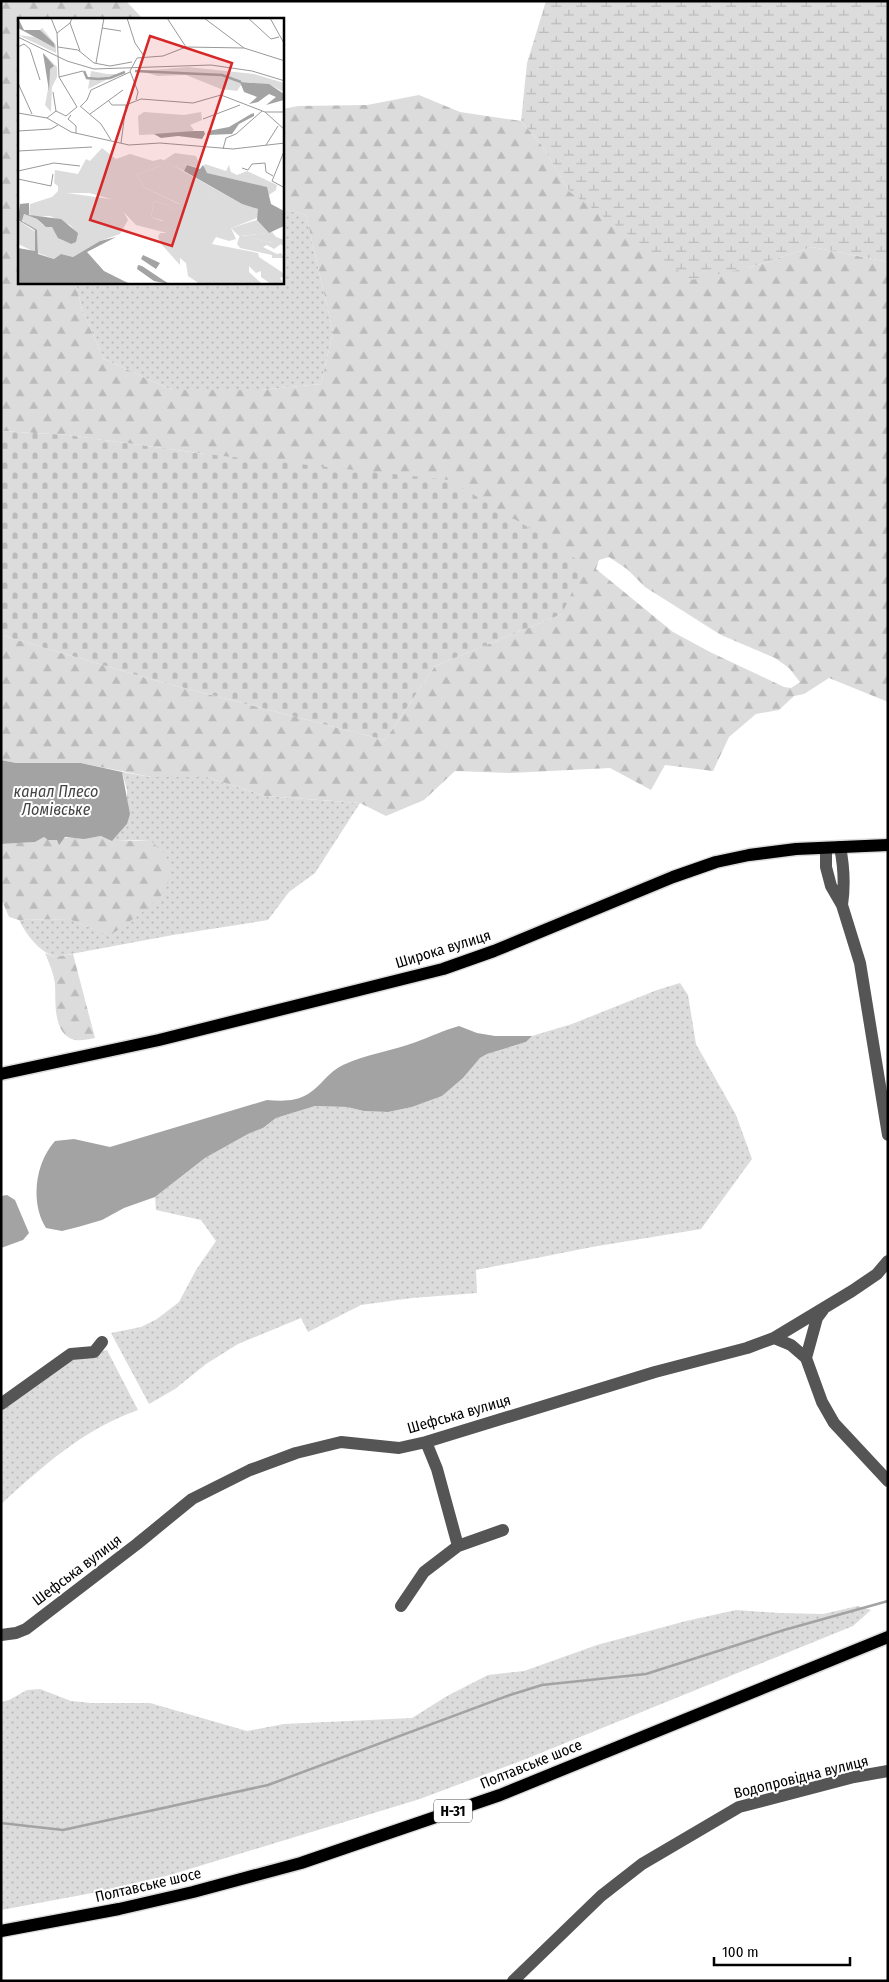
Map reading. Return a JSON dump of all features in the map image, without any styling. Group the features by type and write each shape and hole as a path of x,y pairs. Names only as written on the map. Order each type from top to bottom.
{"main road":[{"name":"Широка вулиця","path":"1,1074 159,1040 443,969 494,951 673,877 716,862 749,855 888,845"},
{"name":"Полтавське шосе","path":"1,1931 119,1909 193,1892 301,1863 500,1795 888,1637"}],"street":[{"path":"840,847 844,871 842,905"},
{"path":"826,848 826,867 842,905 860,963 888,1135"},
{"name":"Шефська вулиця","path":"1,1634 16,1633 26,1629 137,1544 192,1499 250,1470 296,1453 341,1442 399,1448 426,1442 656,1372 747,1348 774,1338 877,1274 888,1261"},
{"path":"806,1358 817,1318 825,1306"},
{"path":"774,1338 791,1344 806,1358 822,1402 834,1423 888,1482"},
{"path":"1,1404 71,1354 94,1352 102,1342"},
{"path":"426,1442 437,1469 458,1546"},
{"path":"401,1606 424,1572 458,1546 503,1530"},
{"name":"Водопровідна вулиця","path":"513,1981 601,1896 642,1864 704,1826 739,1807 854,1777 887,1772"}],"green space":[{"path":"1,1 126,1 142,18 18,18 18,284 76,284 82,310 104,359 172,390 260,390 321,384 333,332 306,215 284,209 284,109 298,106 367,105 419,95 460,112 521,121 541,144 570,192 748,268 812,247 888,262 888,702 829,678 804,694 794,696 779,710 756,714 729,737 713,771 665,765 651,790 610,768 510,773 455,771 424,800 386,816 360,803 265,796 207,777 151,777 81,763 16,763 1,760 1,635 150,679 385,740 435,666 562,614 205,454 68,435 1,431","holes":["609,557 627,569 645,587 721,635 775,658 789,668 800,682 791,688 784,687 673,632 596,569 599,560"]},
{"path":"546,1 888,1 888,262 812,247 748,268 691,280 570,192 541,144 521,121 527,63"},
{"path":"284,209 306,215 333,332 321,384 260,390 172,390 104,359 82,310 76,284 284,284"},
{"path":"1,431 68,435 205,454 449,480 546,538 577,560 578,579 562,614 435,666 385,740 150,679 1,635"},
{"path":"122,772 151,777 207,777 265,796 360,803 315,873 289,892 268,920 55,957 44,951 34,942 19,920 69,919 106,934 150,840 112,841 127,824 127,790"},
{"path":"101,836 119,841 150,840 166,855 171,875 163,894 148,908 115,932 105,934 69,919 19,920 9,917 1,898 1,844 35,842 44,837 53,840"},
{"path":"45,953 55,957 73,954 95,1038 75,1040 68,1037 62,1031 57,1016 55,984"},
{"path":"680,983 688,995 696,1044 736,1115 752,1159 701,1229 592,1247 476,1270 477,1293 412,1298 361,1305 308,1332 301,1318 238,1344 206,1364 175,1389 149,1404 111,1333 141,1327 157,1319 179,1302 196,1270 216,1241 201,1220 156,1210 155,1197 205,1158 248,1134 263,1128 276,1118 315,1106 347,1107 364,1111 388,1112 412,1107 442,1096 463,1078 480,1058 487,1054 526,1042 532,1036 572,1024 657,990"},
{"path":"107,1350 138,1410 100,1427 82,1438 1,1504 1,1407 73,1355"},
{"path":"858,1606 871,1610 853,1626 526,1759 420,1799 170,1875 87,1894 1,1910 1,1702 9,1700 27,1690 40,1689 71,1701 150,1703 247,1731 284,1724 412,1718 447,1696 488,1675 524,1671 597,1645 686,1621 736,1610 823,1614"}],"water":[{"name":"канал Плесо Ломівське","path":"1,760 16,763 81,763 122,772 130,814 127,824 112,841 101,836 84,839 65,837 59,845 57,840 48,840 44,837 35,842 1,844"},
{"path":"459,1026 477,1033 495,1036 532,1036 526,1042 480,1058 463,1078 442,1096 412,1107 388,1112 364,1111 347,1107 315,1106 276,1118 263,1128 248,1134 205,1158 155,1197 124,1208 102,1220 62,1231 46,1228 41,1218 37,1195 39,1172 48,1150 55,1141 74,1139 110,1147 267,1100 293,1100 313,1091 333,1071 343,1065"},
{"path":"7,1195 15,1200 29,1233 23,1240 1,1248 1,1196"}],"waterway":[{"path":"1,1823 63,1830 268,1785 510,1695 542,1685 646,1674 784,1630 888,1601"}]}
